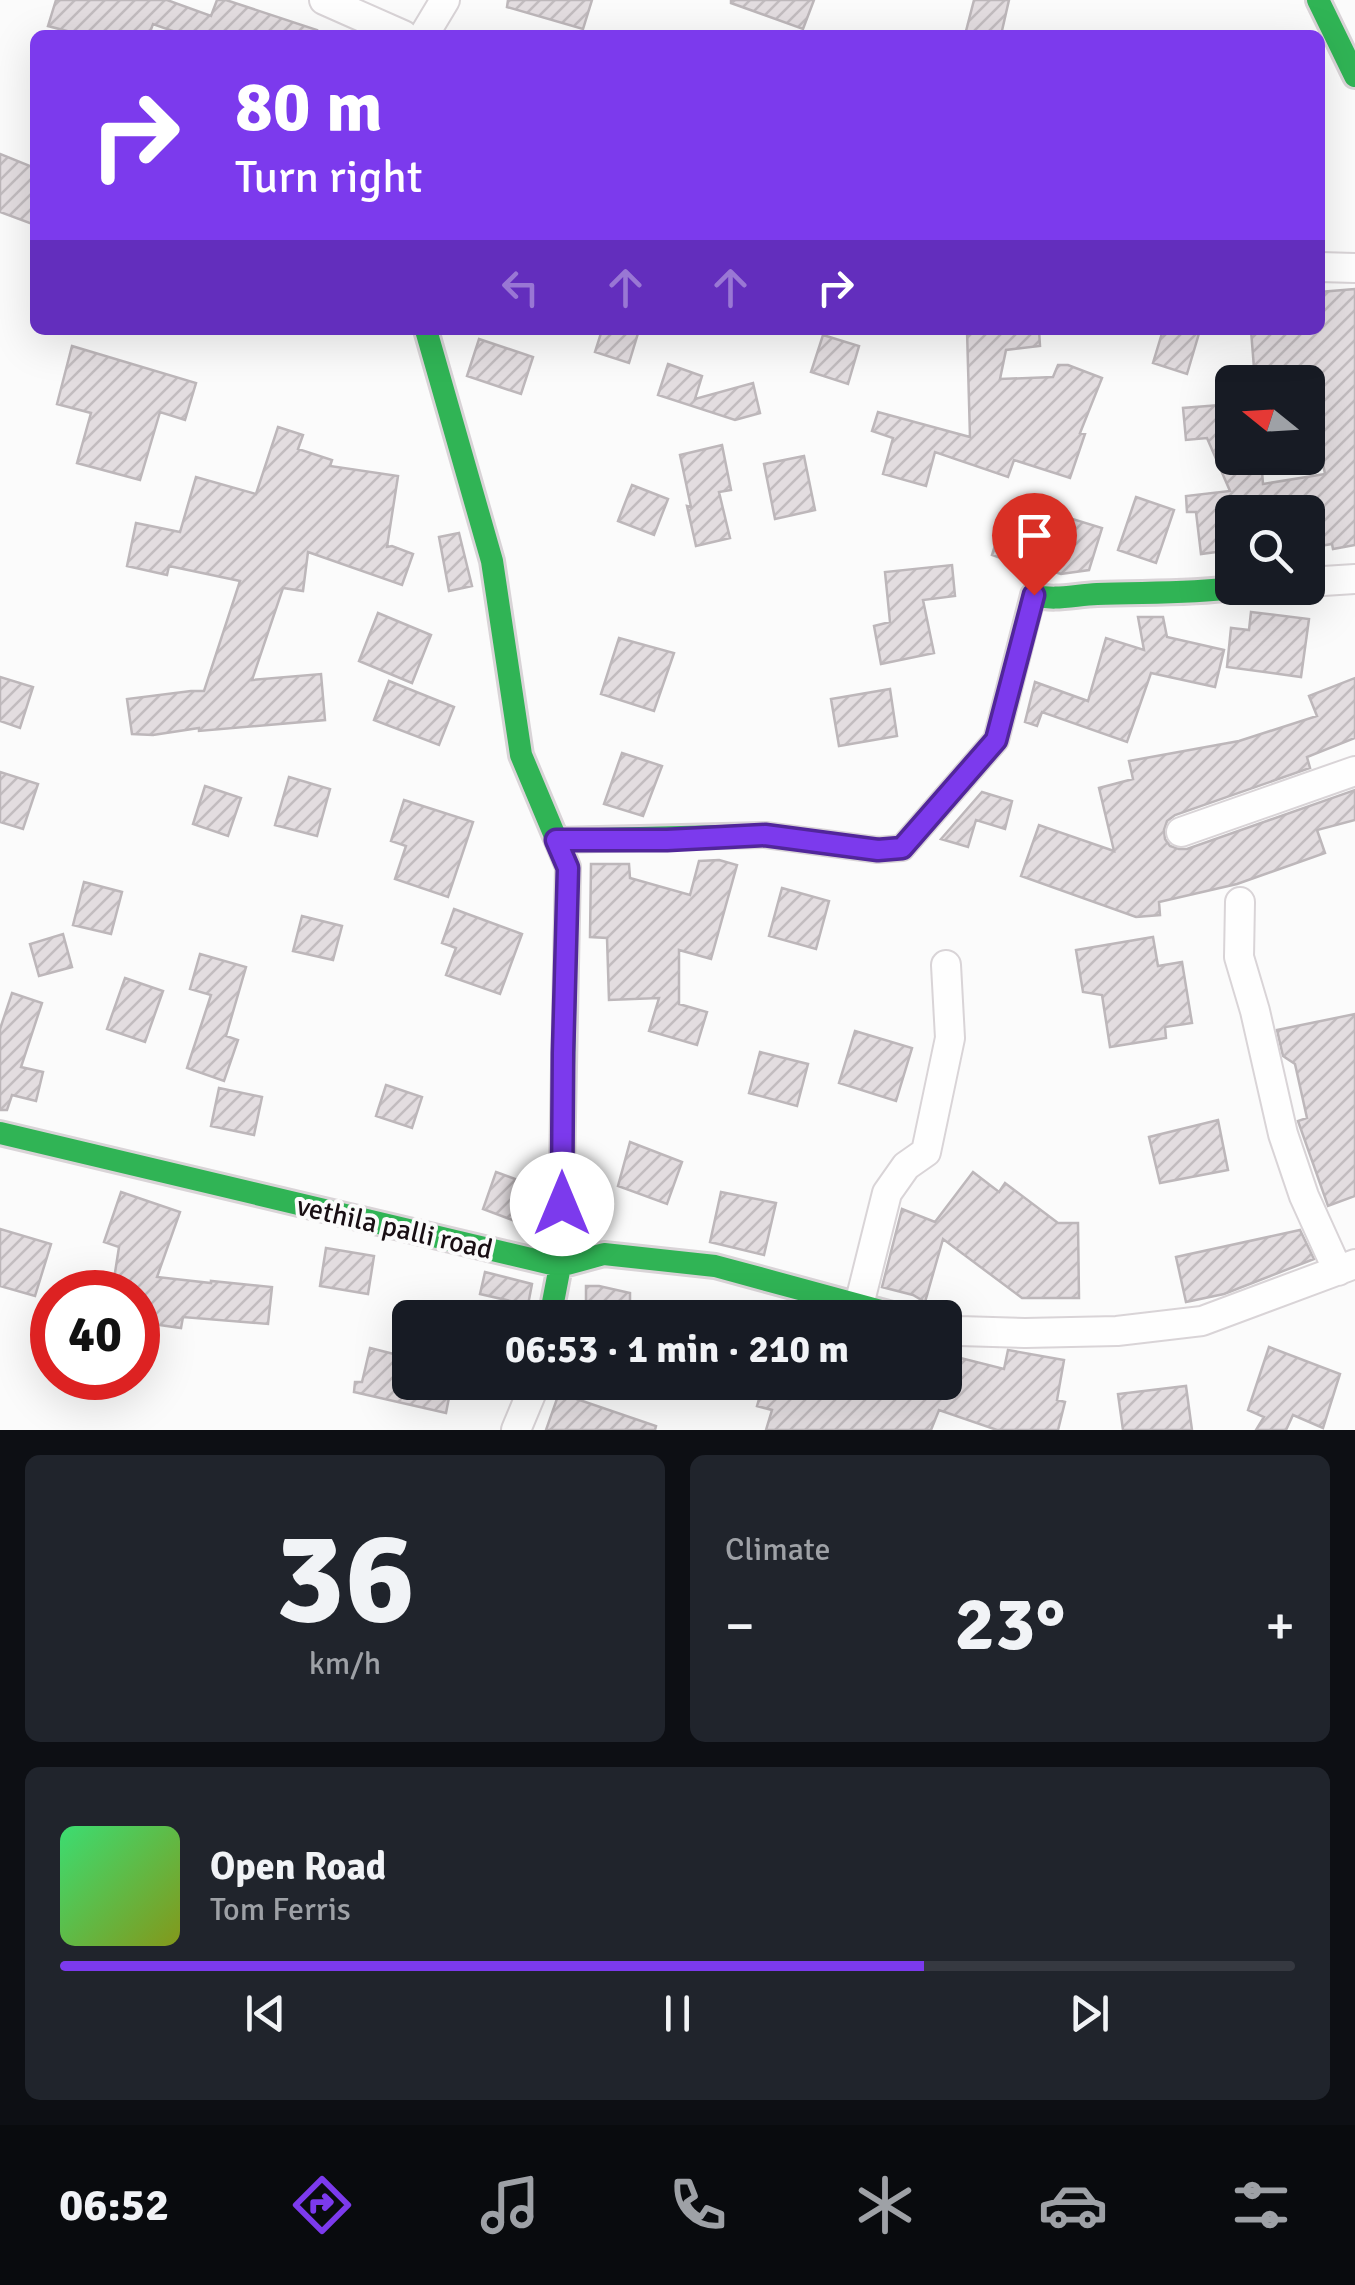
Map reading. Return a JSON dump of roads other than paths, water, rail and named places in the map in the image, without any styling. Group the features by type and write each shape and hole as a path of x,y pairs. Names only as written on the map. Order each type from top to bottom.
{"street":[{"path":"324,0 392,30"},
{"path":"427,30 446,0"},
{"path":"1318,0 1355,76"},
{"path":"1325,266 1355,268"},
{"path":"427,335 492,561 520,756 568,868 560,1266 553,1300"},
{"path":"1325,581 1355,579"},
{"path":"556,840 765,835 878,850 902,848 996,740 1034,595 1048,598 1215,590"},
{"path":"1181,832 1355,771"},
{"path":"962,1331 1116,1331 1202,1321 1346,1268 1304,1196 1283,1134 1256,1012 1238,958 1240,902"},
{"path":"860,1300 886,1194 906,1166 926,1152 950,1038 946,965"},
{"name":"vethila palli road","path":"0,1134 560,1266 604,1254 715,1266 841,1300"},
{"path":"516,1430 528,1400"}]}
